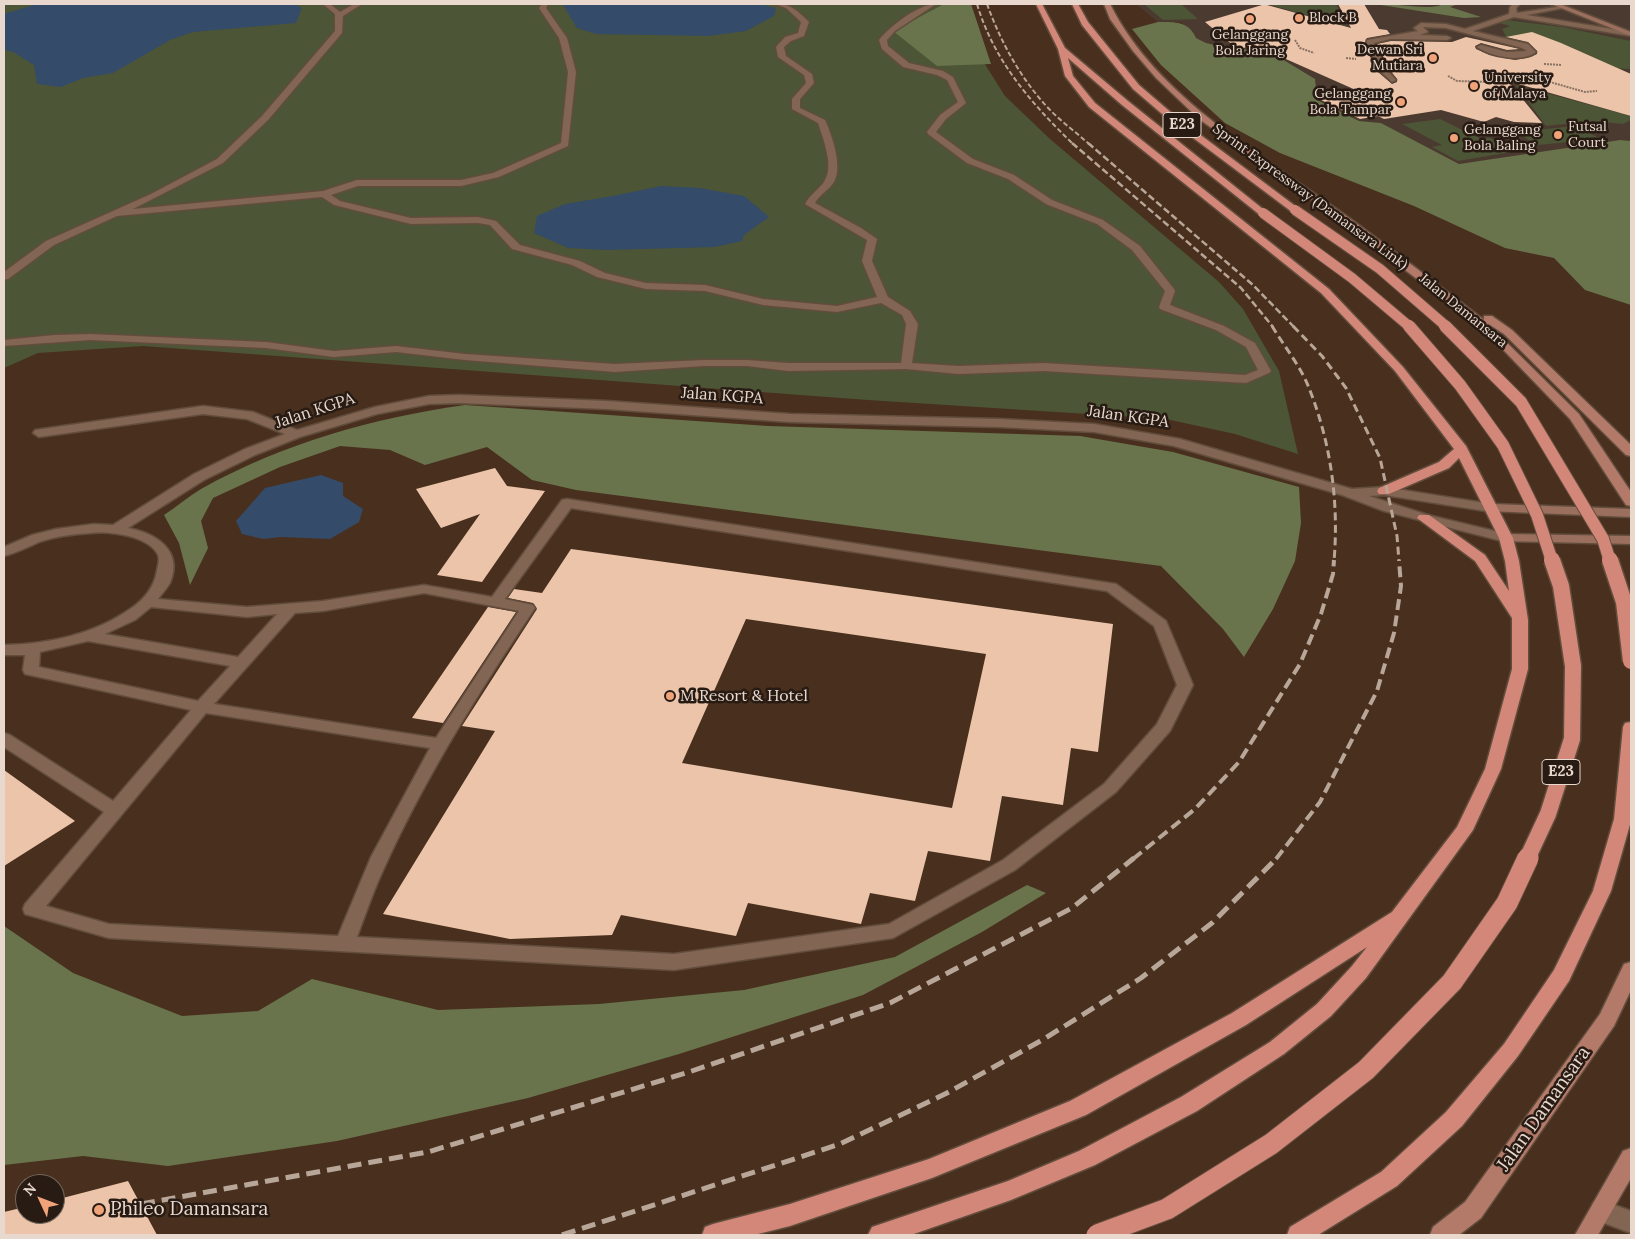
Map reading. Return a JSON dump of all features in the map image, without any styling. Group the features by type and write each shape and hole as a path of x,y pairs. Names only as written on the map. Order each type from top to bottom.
{"highway":[{"name":"E23","path":"1039,4 1062,49 1125,103 1262,213 1352,278 1414,331 1460,385 1503,445 1537,515 1561,586 1573,666 1572,739 1548,814 1507,903 1452,982 1366,1070 1271,1144 1167,1209 1097,1235"},
{"name":"Sprint Expressway (Damansara Link)","path":"1075,4 1085,23 1136,87 1171,117 1295,210 1380,269 1458,337 1521,402 1602,539 1624,602 1631,661"},
{"path":"880,1235 1011,1190 1079,1162 1189,1104 1277,1048 1324,1010 1359,972 1464,830 1493,769 1520,668 1520,620 1512,561 1506,538 1461,449 1399,369 1325,291 1092,105 1069,76 1062,49"},
{"path":"1384,491 1444,465 1461,449"},
{"path":"1424,518 1480,558 1520,620"},
{"path":"1298,1235 1389,1179 1454,1119 1512,1050 1562,975 1602,891 1623,819 1631,727"},
{"path":"713,1235 790,1215 932,1168 1078,1108 1239,1019 1403,915"}],"main road":[{"name":"Jalan Damansara","path":"1107,4 1114,19 1136,49 1159,76 1202,116 1343,218 1490,330 1575,417 1631,502"},
{"path":"1557,5 1631,34"},
{"path":"1343,218 1508,332 1631,452"},
{"path":"1492,508 1631,512"},
{"path":"1506,538 1631,540"},
{"name":"Jalan Damansara","path":"1441,1235 1473,1210 1607,1020 1631,970"},
{"path":"1586,1235 1631,1158"}],"lane":[{"path":"4,277 50,242 154,196 220,161 265,118 339,31 340,15 338,10 326,4"},
{"path":"340,15 359,4"},
{"path":"112,214 324,194 358,184 461,183 496,175 544,155 564,144 572,72 563,38 542,8 545,4"},
{"path":"778,4 788,7 805,22 800,34 788,39 780,47 782,57 808,74 810,83 796,99 796,109 822,122 833,156 830,181 814,196 810,204 822,212 857,228 872,239 867,261 883,299 906,312 912,324 906,366"},
{"path":"4,343 54,338 90,338 266,345 334,354 396,349 465,358 615,368 713,363 747,363 788,367 906,366 958,370 1044,367 1246,379 1265,371 1251,346 1220,328 1164,307 1170,291 1136,248 1100,222 1049,202 1011,177 970,161 931,132 943,118 962,103 950,79 940,74 906,65 885,47 883,40 892,29 933,4"},
{"path":"1513,15 1514,7 1517,4"},
{"path":"1465,31 1513,15 1557,5"},
{"path":"1513,15 1631,34"},
{"path":"1424,32 1418,26 1437,24 1525,46 1532,52 1518,55 1481,47"},
{"path":"1392,80 1383,69 1370,42 1384,38 1447,38 1424,32 1404,37"},
{"path":"324,194 337,202 411,221 478,220 493,223 516,247 576,263 600,275 646,286 705,288 763,302 837,309 883,299"},
{"name":"Jalan KGPA","path":"116,530 199,477 250,452 296,434 375,411 429,400 459,399 607,405 790,418 1009,423 1094,428 1176,442 1347,492 1424,518 1506,538"},
{"path":"39,433 203,410 249,415 273,423 296,434"},
{"name":"Jalan KGPA","path":"1347,492 1384,491 1492,508"},
{"path":"289,610 202,707 32,909 109,931 674,962 893,931 1009,865 1110,788 1164,727 1185,685 1161,624 1111,587 566,503 496,602"},
{"path":"4,650 33,649 73,642 106,630 133,614 154,596 165,577 167,559 157,544 138,534 116,530 87,529 63,532 7,546"},
{"path":"147,602 247,612 289,610 424,589 528,608 473,690 440,744 380,858 344,945"},
{"path":"88,636 242,663"},
{"path":"33,649 31,670 202,707 440,744"},
{"path":"4,739 115,810"},
{"path":"1601,1212 1631,1222"}],"path":[{"path":"1295,40 1300,48 1314,53"},
{"path":"1448,76 1457,81 1490,82"},
{"path":"1529,76 1585,92 1597,91"}],"shaded area":[{"name":"University of Malaya","path":"1136,4 1631,4 1631,141 1620,140 1459,164 1381,123 1359,121 1317,100 1267,50 1233,49 1206,43 1196,38 1181,22 1158,22"}],"green space":[{"path":"4,4 953,4 950,9 1005,96 1050,139 1219,282 1243,309 1279,371 1298,454 1235,434 1166,419 868,400 143,346 38,353 4,368"},
{"path":"944,4 971,4 991,64 937,66 893,31"},
{"path":"1144,4 1181,4 1198,19 1163,20"},
{"path":"1267,4 1336,4 1346,26"},
{"path":"1438,4 1458,4 1450,7 1481,17 1464,18 1381,5 1429,7 1441,5"},
{"path":"1506,20 1562,27 1631,41 1631,69 1570,67 1527,62 1525,57 1539,54 1536,48 1502,37 1506,36 1502,29 1510,26 1496,22"},
{"path":"1158,22 1185,25 1193,32 1196,38 1206,43 1233,49 1267,50 1315,79 1317,100 1359,121 1381,123 1459,164 1620,140 1631,141 1631,305 1585,290 1554,258 1505,248 1414,206 1280,153 1225,123 1161,65 1132,29"},
{"path":"1516,85 1631,116 1631,120 1623,124 1593,121 1546,126"},
{"name":"Gelanggang Bola Baling","path":"1440,119 1481,139 1490,138 1517,151 1458,161 1432,147 1442,145 1402,124"},
{"name":"Futsal Court","path":"1576,126 1601,139 1538,145 1515,132"},
{"path":"465,405 768,426 1080,436 1173,452 1299,487 1301,523 1295,561 1273,609 1244,657 1223,629 1161,566 576,490 532,480 487,447 425,465 390,450 340,446 280,467 213,498 201,521 208,548 190,585 179,543 164,515 196,492 264,458 329,435 396,417"},
{"path":"1027,885 1046,893 982,932 863,995 679,1054 528,1098 337,1141 168,1166 83,1156 4,1165 4,926 73,973 182,1016 258,1011 312,979 438,1010 599,1004 744,990 895,957"}],"water":[{"path":"37,4 295,4 302,8 296,23 193,32 170,40 113,73 83,78 61,87 37,84 34,65 13,52 4,50 4,14"},
{"path":"759,4 776,8 774,16 746,31 708,36 596,34 577,28 563,5"},
{"path":"661,186 700,188 744,196 769,217 744,235 742,241 715,247 607,250 568,248 534,233 537,216 565,204"},
{"path":"321,475 343,483 343,496 363,509 359,522 330,539 281,537 263,539 242,534 236,521 265,488"}],"building":[{"path":"1338,4 1364,4 1379,29 1387,30 1390,34 1367,38 1364,45 1378,72 1392,84 1397,82 1397,79 1389,69 1377,44 1391,41 1452,42 1466,37 1520,49 1507,50 1481,43 1475,46 1476,49 1490,55 1515,60 1531,57 1537,54 1537,51 1528,42 1506,37 1532,32 1631,74 1631,116 1508,81 1542,123 1514,122 1496,117 1484,122 1441,110 1384,119 1378,116 1360,119 1317,98 1358,91 1252,44 1244,48 1234,46 1205,22 1267,5 1351,28"},
{"path":"495,468 507,486 545,491 482,582 437,575 480,514 441,528 416,489"},
{"path":"571,549 1113,624 1098,752 1071,748 1063,805 1002,796 990,861 928,851 915,901 870,893 861,924 748,903 736,936 621,915 612,935 510,939 383,914 495,731 462,726 537,609 533,603 508,598 514,589 542,593","holes":["746,619 986,654 952,808 682,763"]},
{"path":"488,607 516,612 443,723 412,718"},
{"path":"4,770 75,821 4,866"},
{"name":"Phileo Damansara","path":"128,1181 157,1235 4,1235 4,1212 15,1209 15,1224 65,1224 65,1197"}],"railway":[{"path":"977,4 984,25 1004,63 1029,97 1072,143"},
{"path":"987,4 1013,61 1031,87 1060,120 1089,144"},
{"path":"1072,143 1241,288 1273,327"},
{"path":"1088,143 1253,285 1294,327"},
{"path":"1272,326 1306,380 1323,430 1332,473 1334,495 1334,561"},
{"path":"1293,326 1322,356 1346,388 1380,458 1397,536 1399,561"},
{"path":"1133,859 1195,809 1239,762 1300,664 1321,614 1333,574 1334,560"},
{"path":"1276,859 1320,802 1377,691 1394,633 1401,586 1399,560"},
{"path":"141,1204 428,1152 689,1072 890,1003 1072,908 1134,858"},
{"path":"562,1235 840,1144 947,1093 1044,1039 1141,978 1212,923 1276,859"}],"place":[{"name":"Block B","path":"1299,18"},
{"name":"Gelanggang Bola Jaring","path":"1250,19"},
{"name":"Dewan Sri Mutiara","path":"1433,58"},
{"name":"University of Malaya","path":"1474,86"},
{"name":"Gelanggang Bola Tampar","path":"1401,102"},
{"name":"Futsal Court","path":"1558,135"},
{"name":"Gelanggang Bola Baling","path":"1454,138"},
{"name":"M Resort & Hotel","path":"670,696"},
{"name":"Phileo Damansara","path":"99,1210"}]}
